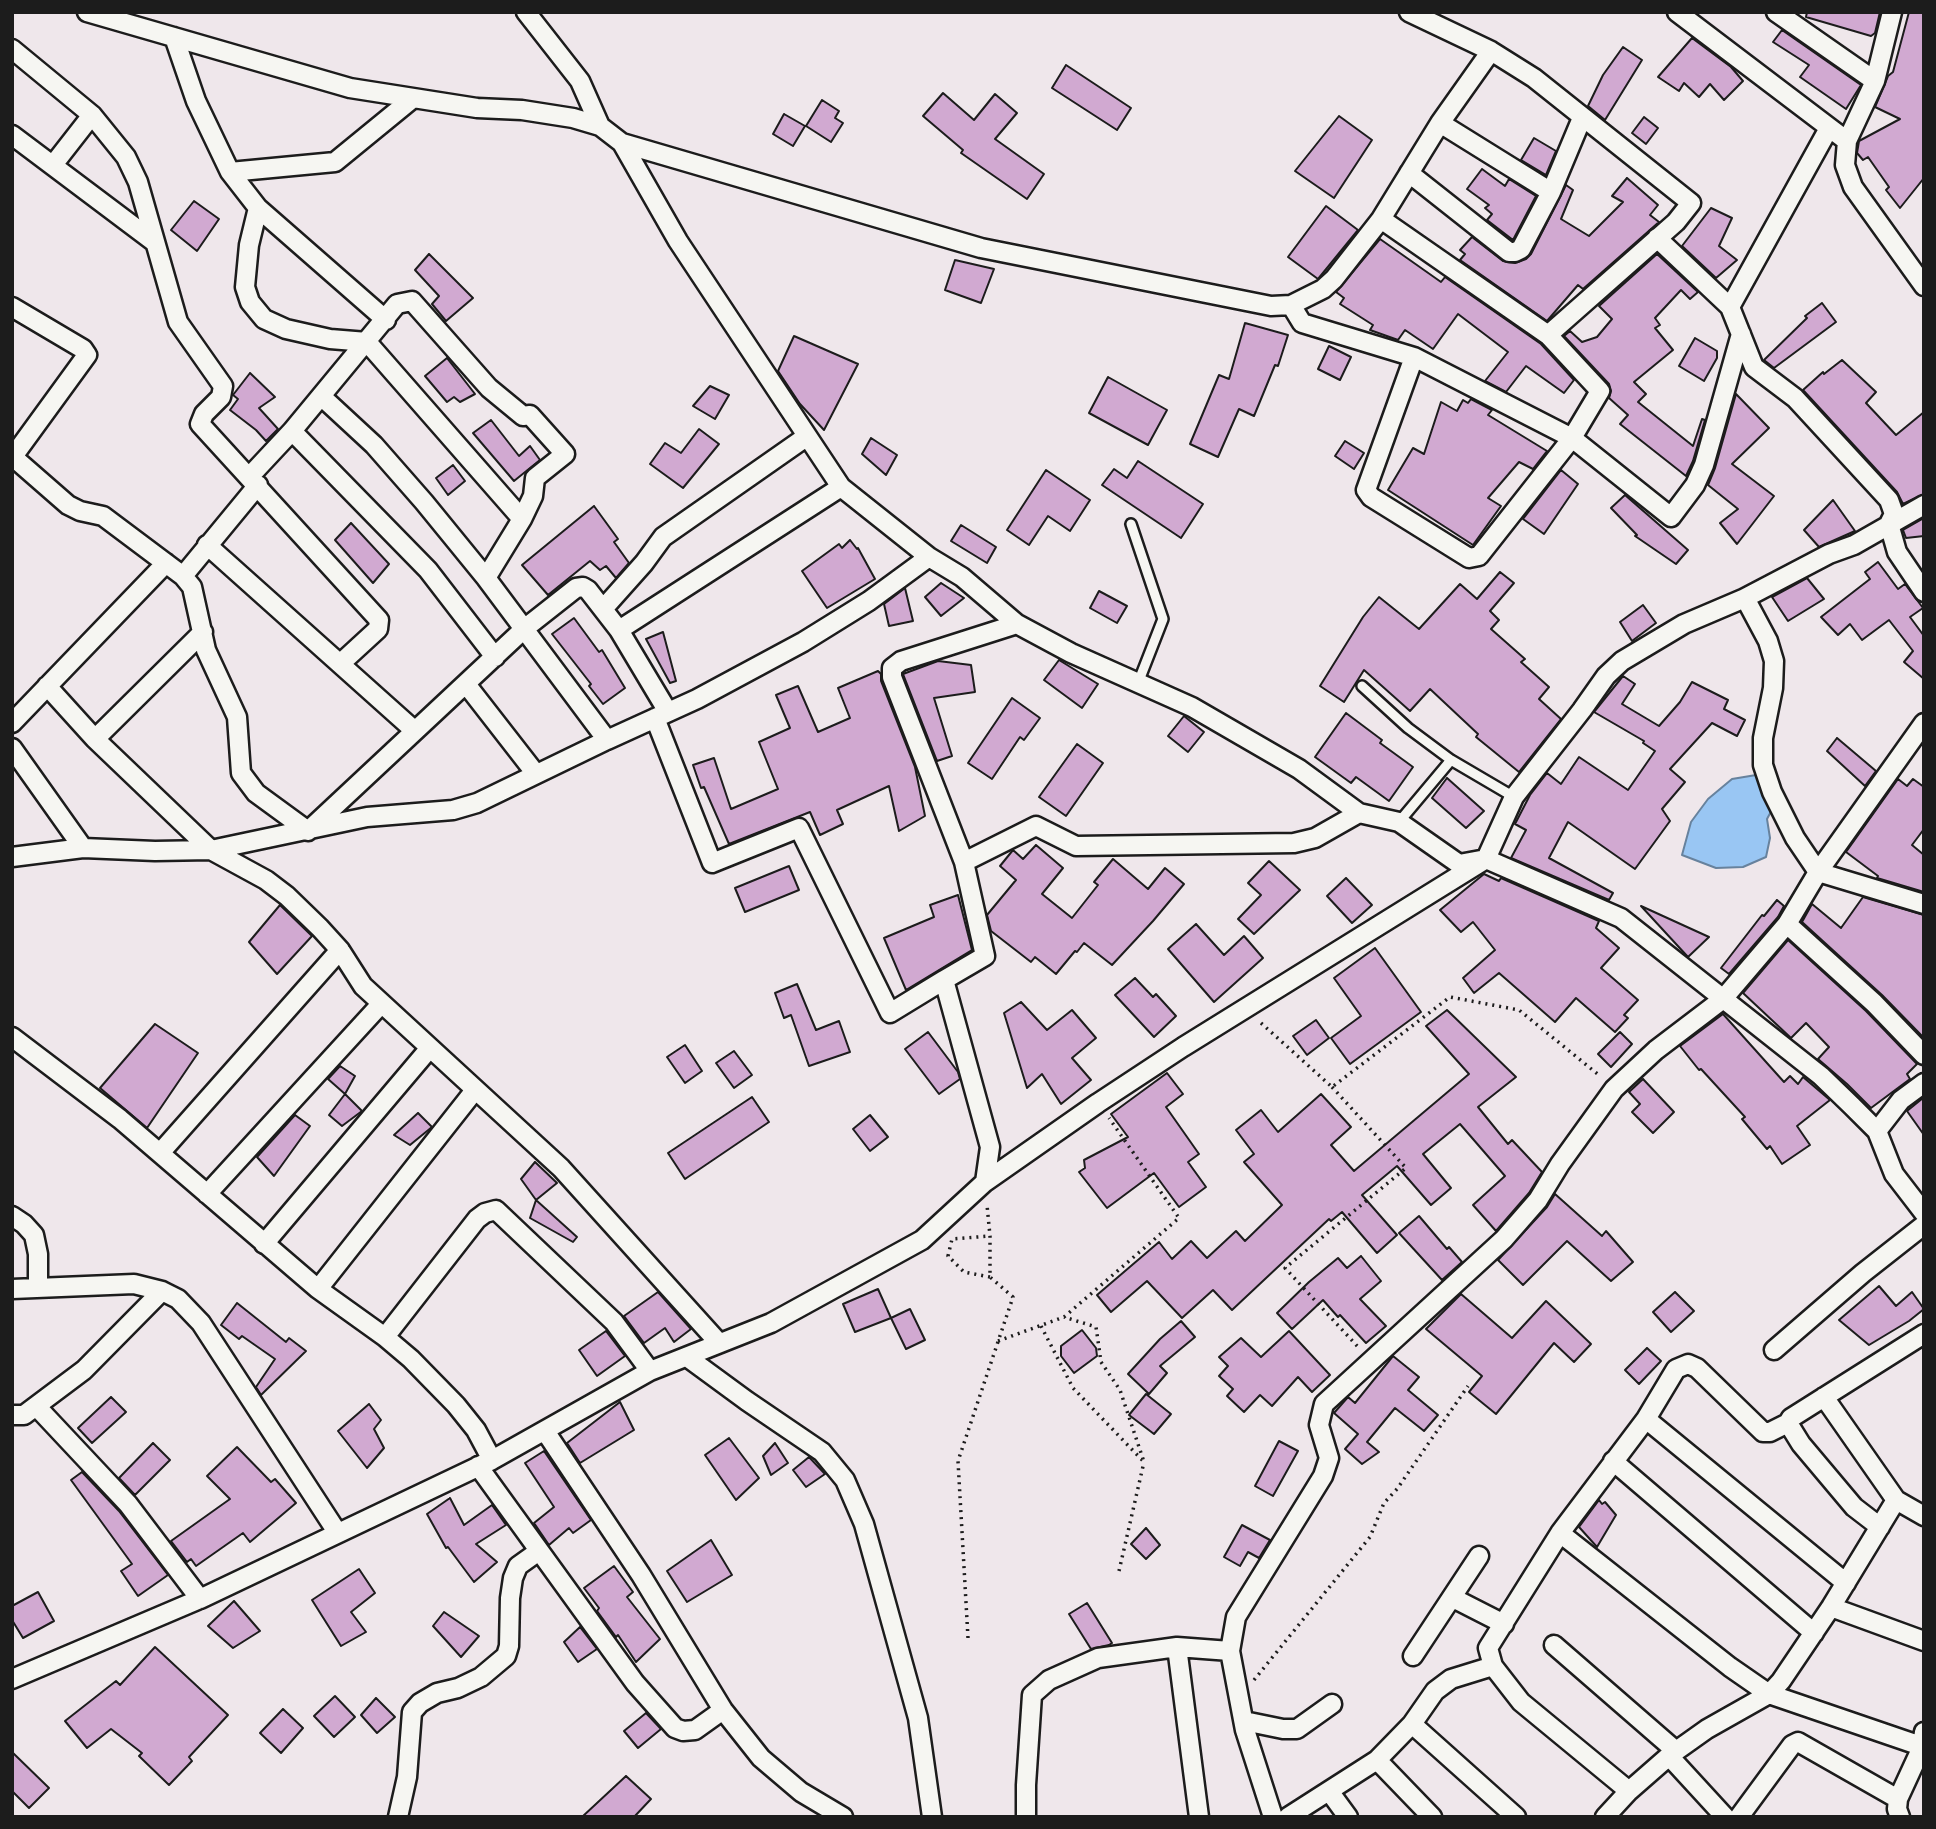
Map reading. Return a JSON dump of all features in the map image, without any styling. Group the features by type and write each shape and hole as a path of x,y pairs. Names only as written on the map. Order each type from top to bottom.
{"street":[{"path":"87,12 350,88 477,108 522,110 573,118 600,126 622,143 981,248 1271,306 1291,305 1323,289 1334,279 1381,219 1440,123 1492,51"},
{"path":"526,12 580,81 600,126"},
{"path":"1409,12 1492,51 1534,78 1691,203 1676,222 1548,335"},
{"path":"1677,12 1847,141"},
{"path":"1776,12 1875,81"},
{"path":"1892,12 1875,81 1847,141 1845,165 1853,187 1924,286"},
{"path":"174,37 196,101 230,172 258,208 386,320"},
{"path":"12,49 92,116 126,157 138,182 178,322 223,386 221,397 204,414 200,424 254,480 379,620 378,629 341,663"},
{"path":"230,172 335,162 412,99"},
{"path":"53,165 92,116"},
{"path":"1409,173 1509,252 1516,252 1521,249 1551,191 1582,118"},
{"path":"1440,123 1551,191"},
{"path":"1730,307 1829,128"},
{"path":"12,135 153,241"},
{"path":"622,143 678,241 841,487 929,557 962,577 1017,624 1071,653 1192,707 1299,769 1359,813 1399,822 1459,864 1486,859 1621,918 1821,1076 1877,1131 1894,1174 1924,1213"},
{"path":"258,208 249,245 245,287 250,302 264,319 286,329 330,339 367,342 522,519"},
{"path":"1381,219 1548,335 1600,391 1572,438 1479,556 1469,558 1371,497 1366,490 1414,357"},
{"path":"1657,238 1730,307 1754,367 1795,398 1889,500 1894,514 1889,524 1897,552 1924,592"},
{"path":"183,576 292,431 397,304 412,301 489,388 523,416 530,415 565,454 535,478 533,496 522,519 486,578"},
{"path":"1291,305 1302,323 1414,357 1572,438 1671,517 1695,485 1704,466 1741,334"},
{"path":"12,307 83,349 87,355 12,457 68,505 79,511 103,516 183,576 192,587 206,650 237,717 241,773 256,793 308,831"},
{"path":"321,396 374,445 486,578 607,740"},
{"path":"292,431 428,570 495,657"},
{"path":"603,609 645,563 663,537 806,437"},
{"path":"619,630 841,487"},
{"path":"12,1679 200,1599 485,1463 650,1371 782,1317 922,1240 985,1182 1098,1103 1245,1008 1486,859 1514,797 1606,676 1622,660 1684,624 1745,598 1829,554 1854,545 1924,505"},
{"path":"207,545 415,731"},
{"path":"12,858 83,848 211,850 367,817 453,810 477,803 697,699 803,642 869,601 929,557"},
{"path":"12,723 166,563"},
{"path":"308,831 524,629 576,589 583,587 619,630 662,715 712,863 799,828 890,1013 985,956 964,862 892,677 892,668 901,661 1017,624"},
{"path":"1745,598 1768,641 1774,661 1773,688 1763,738 1763,765 1772,792 1795,838 1818,872 1924,904"},
{"path":"95,739 203,632"},
{"path":"466,684 537,774"},
{"path":"47,686 95,739 211,850 266,880 320,928 340,950 363,986 561,1168 719,1343"},
{"path":"1273,1817 1244,1721 1230,1651 1236,1617 1324,1476 1329,1458 1319,1425 1324,1404 1504,1239 1538,1200 1560,1164 1614,1089 1656,1050 1723,999 1787,924 1818,872 1924,723"},
{"path":"12,748 83,848"},
{"path":"964,862 1036,826 1076,846 1303,842 1359,813"},
{"path":"1787,924 1874,1003 1924,1055"},
{"path":"160,1153 340,950"},
{"path":"944,980 990,1147 985,1182"},
{"path":"207,1194 381,1004"},
{"path":"12,1037 120,1119 318,1289 385,1337 456,1405 476,1430 485,1463 539,1551 635,1683 675,1728 695,1731 723,1710"},
{"path":"264,1244 429,1049"},
{"path":"1877,1131 1901,1100 1924,1083"},
{"path":"318,1289 475,1090"},
{"path":"385,1337 477,1219 495,1210 614,1322 650,1371"},
{"path":"12,1216 34,1235 38,1254 38,1288"},
{"path":"1774,1350 1863,1273 1924,1225"},
{"path":"12,1289 134,1284 162,1291 178,1300 201,1323 337,1532"},
{"path":"12,1415 24,1415 37,1407 83,1370 162,1291"},
{"path":"1629,1791 1602,1766 1521,1702 1493,1666 1488,1648 1560,1533 1646,1419 1675,1369 1689,1364 1697,1368 1763,1432 1770,1432 1788,1423 1791,1418 1824,1396 1921,1341"},
{"path":"687,1357 822,1452 845,1480 864,1524 918,1717 932,1817"},
{"path":"1824,1396 1896,1500 1924,1516"},
{"path":"37,1407 128,1504 200,1599"},
{"path":"1646,1419 1846,1583"},
{"path":"1788,1423 1801,1444 1854,1507 1880,1527"},
{"path":"545,1431 641,1575 723,1710 761,1758 801,1792 843,1817"},
{"path":"1613,1461 1814,1633"},
{"path":"1605,1817 1629,1791 1673,1753 1707,1729 1769,1694 1814,1633 1896,1500"},
{"path":"1560,1533 1730,1667 1769,1694 1923,1742 1899,1808 1798,1742 1791,1745 1739,1817"},
{"path":"398,1817 407,1777 412,1712 420,1703 437,1693 457,1688 481,1677 506,1656 513,1578 518,1566 539,1551"},
{"path":"1413,1656 1479,1556"},
{"path":"1453,1598 1504,1624"},
{"path":"1831,1607 1924,1641"},
{"path":"1554,1645 1673,1753 1725,1817"},
{"path":"1026,1817 1032,1695 1049,1679 1098,1658 1177,1647 1230,1651"},
{"path":"1177,1647 1199,1817"},
{"path":"1288,1817 1377,1760 1412,1724 1435,1691 1451,1679 1493,1666"},
{"path":"1244,1721 1297,1729 1332,1704"},
{"path":"1412,1724 1516,1817"},
{"path":"1377,1760 1432,1817"},
{"path":"1329,1791 1348,1817"}],"lane":[{"path":"1131,524 1163,619 1138,683"},
{"path":"1362,686 1408,728 1451,760 1514,797"},
{"path":"1399,822 1451,760"}],"path":[{"path":"1332,1087 1450,997 1519,1010 1580,1057 1614,1089"},
{"path":"1245,1008 1332,1087 1406,1168 1285,1268 1371,1361"},
{"path":"998,1341 1064,1317 1179,1218 1098,1103"},
{"path":"985,1182 990,1236 990,1278"},
{"path":"968,1639 958,1461 1013,1297 990,1278 964,1272 948,1256 953,1239 990,1236"},
{"path":"1064,1317 1097,1327 1101,1362 1120,1390 1144,1462 1119,1571"},
{"path":"1040,1325 1073,1388 1144,1462"},
{"path":"1240,1698 1370,1537 1384,1503 1397,1489 1468,1386"}],"water":[{"path":"1756,775 1771,777 1774,806 1767,819 1770,838 1766,857 1743,867 1716,868 1682,855 1691,822 1708,799 1732,779"}],"building":[{"path":"1807,12 1880,12 1875,33 1871,36 1806,17"},
{"path":"1909,12 1924,12 1924,178 1900,208 1886,190 1889,187 1868,157 1863,160 1857,153 1859,141 1900,119 1875,107 1888,76 1893,72"},
{"path":"1782,30 1861,85 1846,109 1800,77 1809,65 1773,42"},
{"path":"1692,38 1731,67 1743,81 1724,100 1710,84 1699,97 1684,83 1679,91 1658,77"},
{"path":"1623,47 1642,60 1605,120 1588,106 1603,75"},
{"path":"1066,65 1131,108 1117,130 1052,88"},
{"path":"943,93 974,120 995,94 1017,113 995,139 1044,174 1027,199 961,153 963,150 923,116"},
{"path":"822,100 839,111 835,118 843,123 831,142 806,126"},
{"path":"784,114 805,126 793,146 773,134"},
{"path":"1339,116 1372,140 1334,198 1295,171"},
{"path":"1644,117 1658,128 1646,144 1632,133"},
{"path":"1534,138 1556,151 1546,175 1521,160"},
{"path":"1482,169 1505,186 1509,179 1536,196 1513,240 1487,220 1492,214 1485,208 1489,205 1467,189"},
{"path":"1627,178 1658,205 1650,215 1659,222 1583,289 1578,285 1547,321 1460,260 1465,254 1460,250 1472,237 1503,261 1515,263 1526,259 1566,185 1573,190 1561,219 1589,236 1623,202 1612,196"},
{"path":"194,201 219,219 197,251 171,230"},
{"path":"1326,206 1358,230 1318,279 1288,257"},
{"path":"1711,208 1732,218 1719,246 1737,260 1716,278 1682,246"},
{"path":"1380,239 1441,282 1445,277 1541,344 1574,380 1564,393 1526,366 1506,392 1485,381 1508,352 1458,314 1433,349 1405,330 1398,340 1370,330 1373,325 1340,304 1344,298 1336,292"},
{"path":"429,254 473,298 446,321 432,304 439,296 415,270"},
{"path":"1657,254 1698,292 1690,299 1681,290 1655,318 1660,325 1655,328 1673,350 1634,382 1646,394 1638,402 1693,446 1702,419 1705,420 1686,476 1620,424 1628,415 1609,398 1609,384 1564,336 1570,331 1582,342 1597,337 1612,319 1599,306"},
{"path":"955,260 994,269 981,303 945,290"},
{"path":"1822,303 1836,322 1774,368 1764,360 1807,318 1805,316"},
{"path":"1245,323 1288,335 1278,366 1275,365 1254,416 1239,409 1218,457 1190,444 1219,375 1229,379"},
{"path":"794,336 858,364 824,430 800,404 778,371"},
{"path":"1695,338 1717,351 1717,358 1704,381 1679,366"},
{"path":"1329,346 1351,357 1340,380 1318,369"},
{"path":"447,358 475,394 460,402 454,397 447,402 425,376"},
{"path":"1842,360 1876,392 1866,403 1896,435 1924,412 1924,494 1903,504 1897,492 1803,390"},
{"path":"250,373 275,397 259,408 278,429 266,441 230,410 238,399 233,395"},
{"path":"1108,377 1167,410 1148,445 1089,413"},
{"path":"710,386 729,395 715,419 693,406"},
{"path":"1736,394 1769,428 1732,464 1774,496 1737,544 1720,523 1738,509 1708,485"},
{"path":"1471,399 1492,410 1488,415 1547,451 1533,469 1519,462 1488,498 1501,506 1473,545 1388,490 1413,448 1424,454 1441,402 1457,411 1463,400 1468,403"},
{"path":"491,420 519,456 530,446 540,460 514,481 473,433"},
{"path":"699,429 719,444 683,488 650,464 665,443 681,453"},
{"path":"871,438 897,455 886,475 862,454"},
{"path":"1345,441 1364,453 1354,469 1335,456"},
{"path":"1138,461 1203,504 1181,538 1102,485 1114,469 1127,478"},
{"path":"453,465 465,481 448,495 436,478"},
{"path":"1046,470 1090,500 1070,531 1048,516 1029,545 1007,530"},
{"path":"1561,470 1578,484 1544,534 1523,519"},
{"path":"1625,495 1688,550 1676,564 1635,536 1637,535 1611,508"},
{"path":"1833,500 1855,531 1819,547 1804,530"},
{"path":"594,506 618,539 614,542 629,563 616,578 606,566 600,570 590,561 548,595 522,565"},
{"path":"1924,518 1924,536 1906,538 1903,530"},
{"path":"351,523 389,564 373,583 335,540"},
{"path":"961,525 996,547 987,563 951,541"},
{"path":"850,540 858,548 875,579 827,608 802,571 839,544 842,548"},
{"path":"1878,562 1898,589 1905,584 1923,608 1910,617 1924,636 1924,679 1904,662 1913,651 1889,620 1862,640 1850,624 1838,635 1821,617 1870,579 1865,572"},
{"path":"1500,572 1514,583 1490,611 1499,620 1491,629 1525,659 1521,662 1549,687 1539,699 1561,719 1519,772 1476,737 1478,734 1430,689 1410,711 1364,670 1344,702 1320,686 1363,617 1379,597 1419,629 1460,584 1477,599"},
{"path":"1807,578 1824,599 1788,621 1772,597"},
{"path":"941,583 964,598 941,616 925,597"},
{"path":"905,588 913,621 889,626 884,604"},
{"path":"1099,591 1127,606 1117,623 1090,608"},
{"path":"1643,605 1656,623 1632,641 1620,622"},
{"path":"574,618 599,652 602,650 625,688 603,704 552,634"},
{"path":"663,632 676,681 670,683 646,639"},
{"path":"1059,660 1098,684 1082,708 1044,680"},
{"path":"938,661 971,665 975,692 934,698 952,756 937,761 903,674"},
{"path":"878,671 915,767 925,816 899,831 889,786 837,810 843,824 820,835 810,812 729,844 704,787 701,788 693,765 714,758 731,809 778,789 759,742 790,728 776,695 798,686 818,732 850,718 838,688"},
{"path":"1623,676 1635,684 1622,704 1659,726 1680,702 1692,682 1728,700 1724,709 1745,720 1737,736 1712,723 1670,769 1685,782 1662,809 1670,821 1635,869 1568,822 1549,858 1613,893 1609,900 1511,858 1526,830 1515,824 1530,795 1547,773 1561,784 1579,757 1628,790 1655,751 1643,743 1644,741 1594,712"},
{"path":"1012,698 1040,718 1024,740 1020,737 992,779 968,763"},
{"path":"1346,713 1413,767 1389,801 1356,777 1351,783 1315,757"},
{"path":"1184,716 1204,732 1188,752 1168,736"},
{"path":"1837,738 1876,771 1865,786 1827,751"},
{"path":"1077,744 1103,763 1066,816 1039,797"},
{"path":"1447,778 1484,811 1466,828 1432,798"},
{"path":"1898,779 1907,786 1913,779 1924,787 1924,829 1912,845 1924,855 1924,892 1877,878 1878,876 1846,852"},
{"path":"1036,845 1063,868 1042,894 1072,918 1098,885 1094,882 1113,859 1148,889 1165,868 1184,884 1112,965 1084,943 1056,974 1035,957 1031,962 991,931 987,915 1016,880 1000,866 1013,850 1023,859"},
{"path":"1269,861 1300,890 1254,934 1238,919 1261,895 1248,883"},
{"path":"789,866 799,890 745,912 735,888"},
{"path":"1484,874 1499,881 1501,878 1599,921 1596,928 1619,948 1601,968 1638,1000 1624,1015 1628,1018 1615,1032 1576,998 1555,1022 1499,973 1474,993 1463,978 1495,950 1473,922 1461,932 1440,910"},
{"path":"1346,878 1372,905 1352,923 1327,896"},
{"path":"958,895 972,950 906,990 884,938 934,917 930,905"},
{"path":"1863,897 1924,915 1924,1038 1882,995 1802,922 1812,904 1841,928"},
{"path":"1777,900 1784,906 1778,917 1729,974 1721,968"},
{"path":"280,905 312,936 277,974 249,942"},
{"path":"1641,906 1709,937 1688,957"},
{"path":"1196,924 1224,955 1244,936 1263,958 1214,1002 1168,949"},
{"path":"1788,940 1866,1011 1917,1064 1907,1074 1910,1079 1871,1108 1818,1059 1829,1047 1806,1023 1791,1038 1743,993"},
{"path":"1375,948 1421,1012 1350,1064 1331,1038 1361,1016 1334,978"},
{"path":"1135,978 1153,997 1156,994 1176,1016 1154,1037 1115,995"},
{"path":"797,984 816,1030 839,1021 850,1052 809,1066 791,1015 784,1018 775,993"},
{"path":"1021,1002 1047,1030 1072,1010 1096,1038 1072,1058 1091,1080 1061,1104 1042,1074 1027,1088 1004,1013"},
{"path":"1447,1010 1516,1077 1478,1107 1508,1144 1512,1140 1542,1172 1529,1193 1496,1231 1473,1205 1505,1176 1460,1124 1423,1154 1451,1188 1431,1205 1397,1166 1362,1195 1397,1235 1377,1253 1342,1212 1331,1221 1329,1219 1232,1310 1213,1290 1182,1318 1147,1281 1111,1312 1097,1295 1159,1242 1172,1259 1191,1241 1207,1258 1236,1231 1245,1241 1282,1205 1244,1162 1254,1154 1236,1130 1261,1110 1278,1132 1321,1094 1351,1127 1331,1145 1354,1171 1469,1074 1426,1026"},
{"path":"1723,1014 1784,1082 1790,1076 1798,1084 1803,1077 1830,1100 1797,1126 1810,1145 1782,1164 1770,1146 1767,1149 1742,1119 1745,1117 1701,1069 1699,1070 1680,1046"},
{"path":"1316,1020 1329,1038 1307,1055 1293,1036"},
{"path":"155,1024 198,1053 147,1128 100,1088"},
{"path":"928,1032 958,1072 960,1079 939,1094 905,1049"},
{"path":"1620,1032 1632,1044 1611,1067 1598,1054"},
{"path":"685,1045 702,1071 685,1083 667,1057"},
{"path":"734,1051 752,1075 734,1088 716,1063"},
{"path":"340,1066 355,1076 345,1094 328,1079"},
{"path":"1167,1073 1183,1094 1166,1107 1199,1154 1188,1162 1206,1187 1179,1207 1154,1173 1107,1208 1079,1172 1085,1168 1084,1160 1128,1137 1111,1114"},
{"path":"1643,1079 1674,1112 1653,1133 1632,1112 1640,1104 1629,1092"},
{"path":"345,1094 362,1111 342,1126 329,1115"},
{"path":"752,1097 769,1122 685,1179 668,1153"},
{"path":"1924,1098 1924,1135 1907,1111"},
{"path":"418,1113 432,1127 410,1145 394,1135"},
{"path":"295,1115 310,1126 274,1176 257,1157"},
{"path":"870,1115 888,1137 870,1151 853,1129"},
{"path":"535,1162 557,1183 536,1200 521,1179"},
{"path":"1555,1194 1602,1236 1606,1231 1633,1262 1611,1281 1567,1241 1523,1285 1498,1260 1547,1207"},
{"path":"536,1200 577,1237 573,1242 530,1218"},
{"path":"1419,1216 1462,1262 1442,1280 1399,1233"},
{"path":"1361,1256 1381,1281 1360,1299 1386,1326 1366,1343 1323,1300 1292,1329 1277,1313 1338,1258 1347,1268"},
{"path":"1879,1286 1896,1306 1912,1292 1924,1309 1869,1345 1839,1320"},
{"path":"878,1289 891,1318 855,1332 843,1304"},
{"path":"658,1292 691,1329 674,1342 665,1328 644,1343 624,1316"},
{"path":"1675,1292 1694,1311 1671,1332 1653,1312"},
{"path":"1461,1294 1512,1338 1546,1301 1591,1344 1574,1362 1554,1343 1496,1414 1469,1392 1482,1376 1426,1329"},
{"path":"237,1303 286,1342 289,1338 306,1351 261,1395 256,1387 275,1359 242,1336 239,1339 221,1325"},
{"path":"910,1309 925,1340 906,1349 891,1318"},
{"path":"1181,1321 1195,1337 1160,1366 1167,1373 1149,1394 1128,1374 1160,1339"},
{"path":"1082,1330 1096,1348 1097,1356 1074,1373 1061,1356 1061,1346"},
{"path":"606,1331 625,1356 597,1376 579,1350"},
{"path":"1289,1331 1330,1375 1312,1392 1298,1377 1272,1406 1260,1395 1244,1412 1227,1396 1233,1389 1219,1376 1228,1366 1219,1357 1241,1338 1261,1357"},
{"path":"1647,1348 1661,1361 1639,1384 1625,1370"},
{"path":"1393,1356 1419,1377 1408,1390 1438,1415 1424,1431 1395,1408 1367,1442 1379,1452 1362,1464 1345,1449 1358,1434 1334,1413 1348,1397 1355,1403"},
{"path":"1146,1394 1171,1414 1154,1434 1129,1415"},
{"path":"111,1397 126,1412 92,1443 78,1428"},
{"path":"620,1402 634,1430 580,1463 567,1443"},
{"path":"369,1404 381,1420 374,1429 384,1448 367,1468 338,1431"},
{"path":"729,1438 759,1478 736,1500 705,1455"},
{"path":"1279,1441 1298,1451 1273,1496 1255,1486"},
{"path":"153,1443 170,1460 135,1495 119,1478"},
{"path":"775,1443 788,1463 771,1475 763,1456"},
{"path":"237,1447 271,1482 275,1479 296,1503 250,1542 243,1533 196,1566 191,1559 187,1562 171,1541 230,1499 207,1476"},
{"path":"544,1451 591,1520 573,1533 569,1528 549,1545 534,1523 554,1507 525,1463"},
{"path":"809,1457 825,1474 806,1487 793,1470"},
{"path":"82,1472 119,1511 168,1575 138,1596 121,1571 132,1564 71,1480"},
{"path":"450,1498 464,1525 492,1505 506,1525 476,1544 497,1562 474,1582 448,1547 446,1548 427,1514"},
{"path":"1599,1500 1602,1504 1605,1502 1616,1515 1597,1547 1579,1527"},
{"path":"1242,1525 1270,1540 1259,1558 1248,1552 1240,1566 1224,1557"},
{"path":"1146,1528 1160,1545 1146,1559 1131,1544"},
{"path":"711,1540 732,1575 687,1602 667,1571"},
{"path":"614,1566 633,1592 627,1597 660,1639 636,1662 618,1635 616,1637 597,1611 599,1608 584,1588"},
{"path":"359,1569 375,1593 351,1612 366,1632 341,1646 312,1600"},
{"path":"38,1592 54,1621 23,1638 12,1620 12,1606"},
{"path":"234,1601 260,1631 233,1648 208,1626"},
{"path":"1087,1603 1112,1643 1109,1645 1091,1649 1069,1614"},
{"path":"444,1612 479,1636 461,1657 433,1626"},
{"path":"580,1627 597,1649 578,1662 564,1642"},
{"path":"155,1647 228,1715 189,1757 192,1761 169,1785 139,1756 142,1753 111,1729 87,1748 65,1721 116,1681 120,1685"},
{"path":"335,1696 355,1717 334,1737 314,1716"},
{"path":"376,1698 395,1717 377,1733 361,1715"},
{"path":"283,1709 303,1728 281,1753 260,1733"},
{"path":"646,1713 661,1729 638,1748 624,1731"},
{"path":"12,1752 49,1788 29,1808 12,1791"},
{"path":"626,1776 651,1799 634,1817 582,1817"}]}
